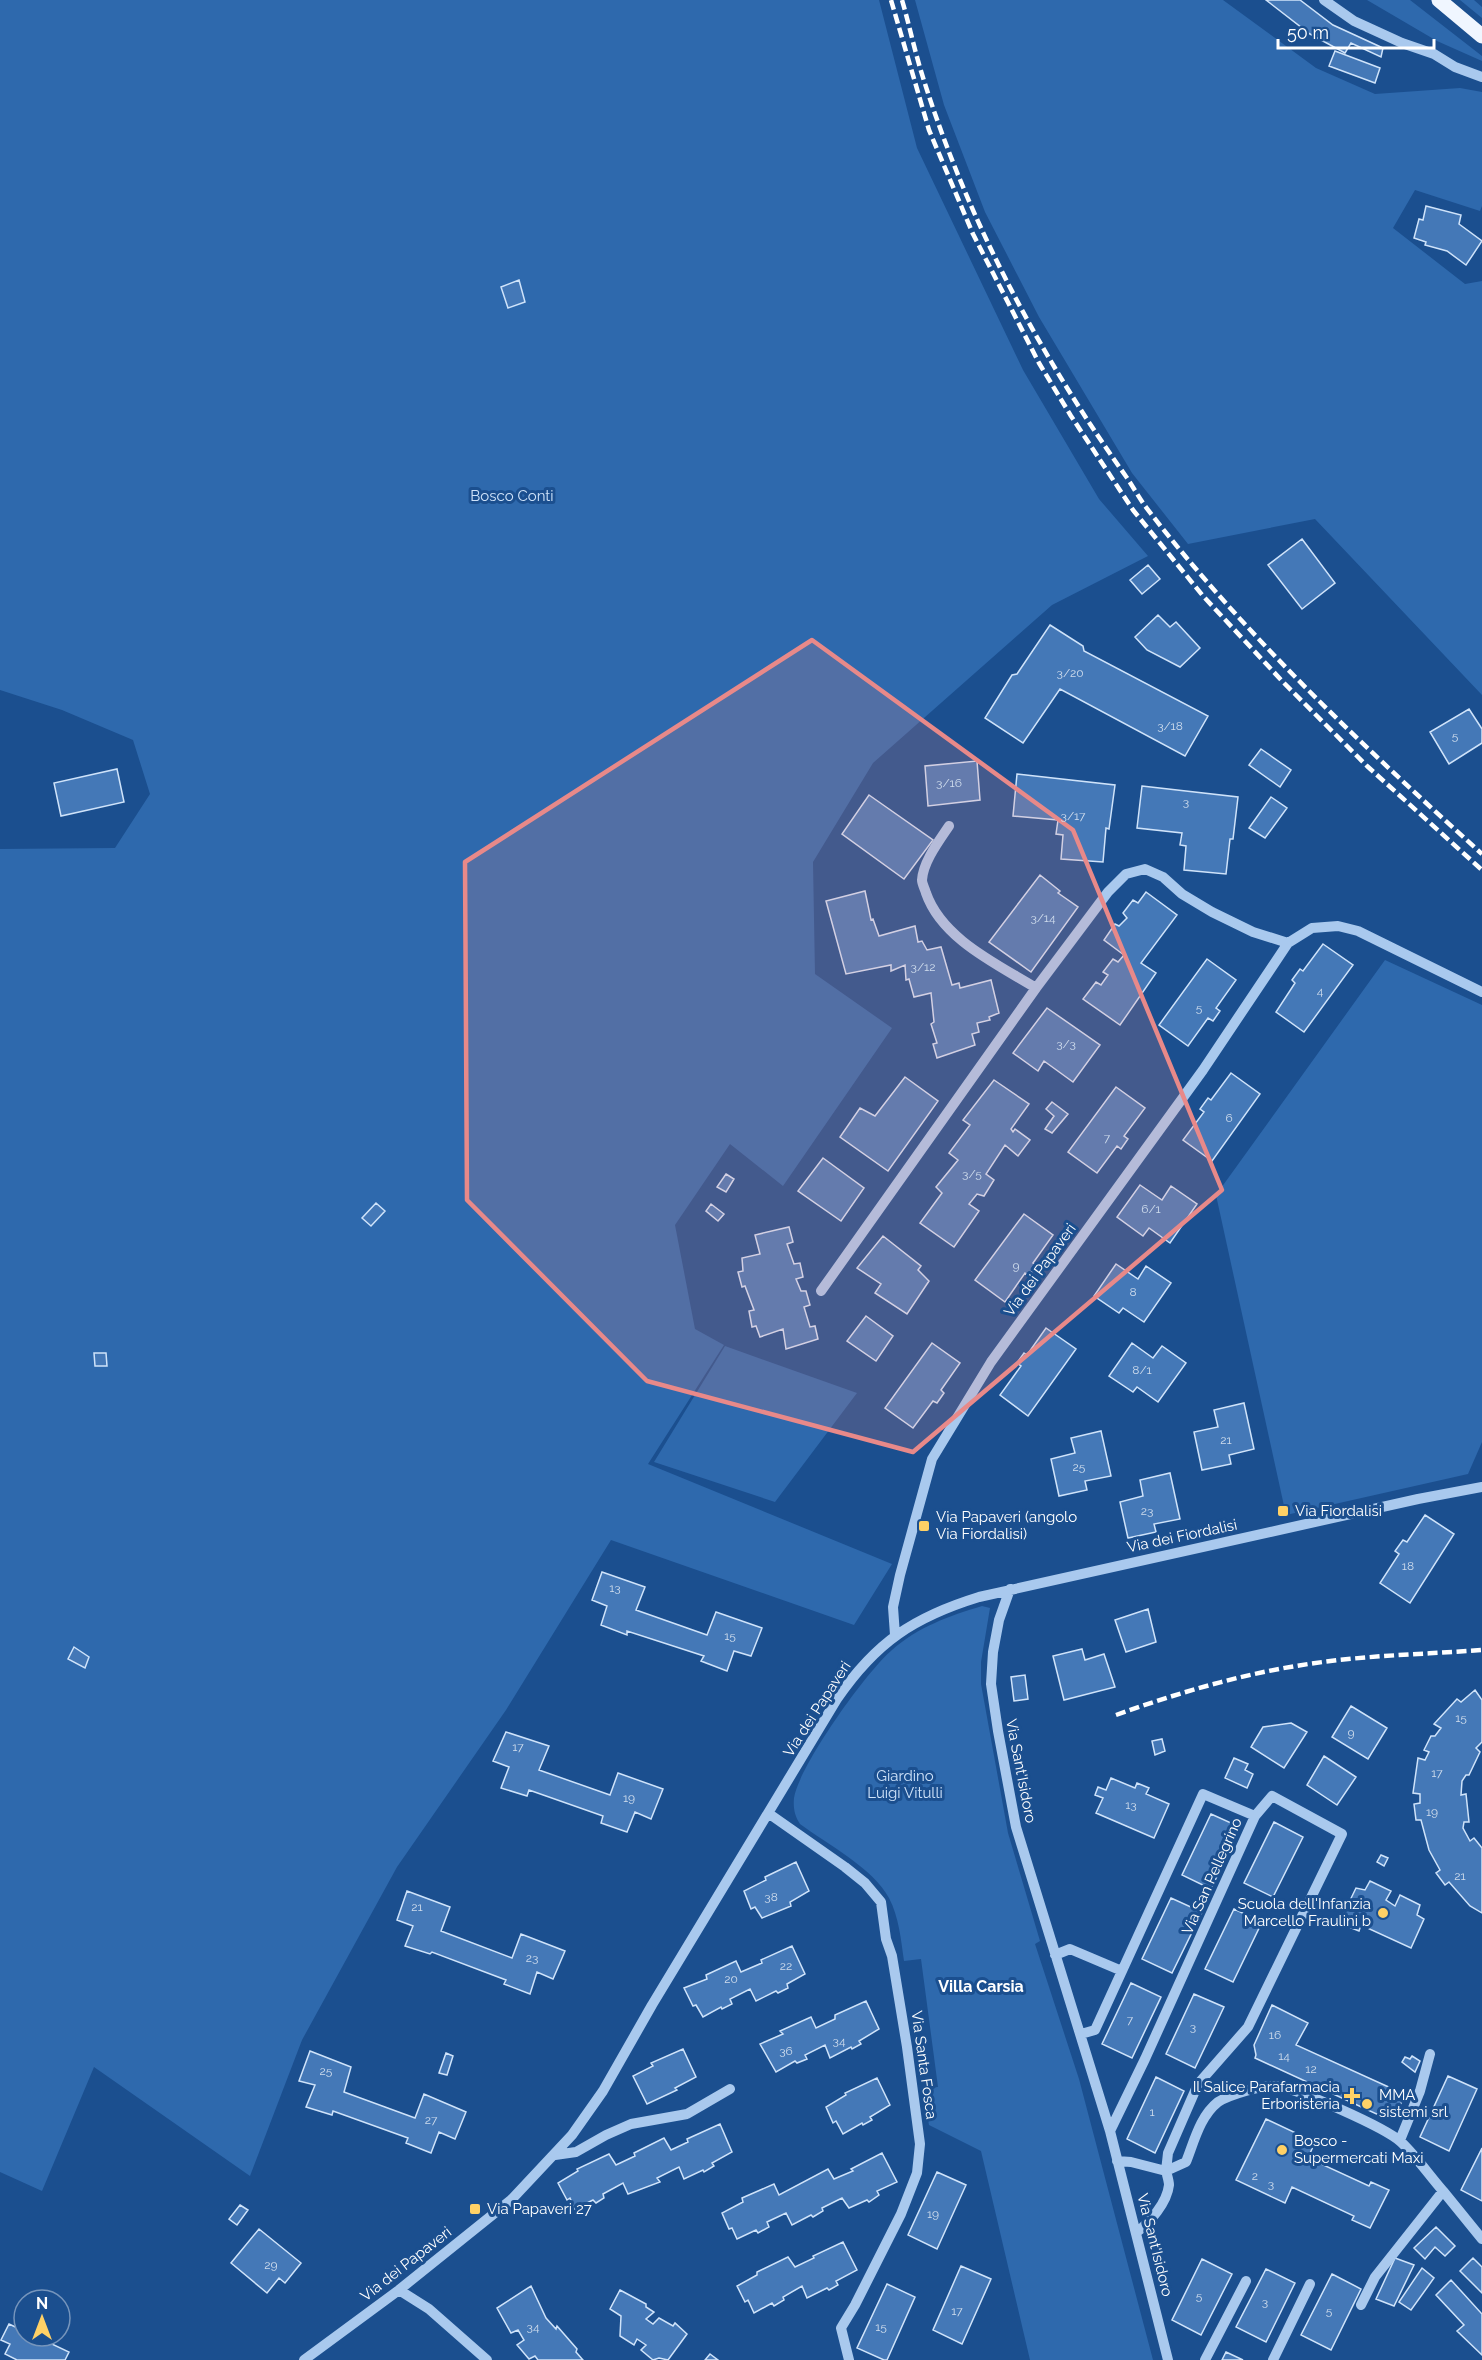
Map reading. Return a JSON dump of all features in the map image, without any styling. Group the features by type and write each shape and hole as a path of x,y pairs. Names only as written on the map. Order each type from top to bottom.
{"main road":[{"path":"1439,0 1482,36"}],"street":[{"path":"1324,0 1354,21 1402,43 1434,54 1455,67 1482,77"},
{"path":"949,826 932,852 922,881 930,905 942,923 970,946 1036,988"},
{"path":"821,1292 1036,988 1108,892 1126,874 1145,869 1163,877 1182,894 1212,912 1253,932 1288,944"},
{"name":"Via dei Papaveri","path":"304,2360 399,2290 511,2200 572,2135 603,2091 768,1813 852,1678 895,1635 893,1607 932,1459 991,1362 1203,1070 1288,944 1312,928 1338,926 1358,931 1482,992"},
{"name":"Via dei Fiordalisi","path":"895,1635 921,1618 949,1606 1010,1589 1482,1487"},
{"name":"Via Sant'Isidoro","path":"1010,1589 999,1620 993,1652 991,1684 1016,1827 1110,2131 1168,2360"},
{"path":"1081,2034 1095,2030 1203,1794 1255,1816"},
{"name":"Via San Pellegrino","path":"1110,2131 1255,1816 1272,1796 1342,1834 1248,2027 1198,2084 1168,2153 1166,2171"},
{"name":"Via Santa Fosca","path":"768,1813 845,1867 865,1883 881,1902 907,2047 920,2144 917,2173 901,2214 841,2328 849,2360"},
{"path":"1055,1955 1070,1949 1122,1971"},
{"path":"1400,2140 1431,2054"},
{"path":"1117,2161 1131,2162 1166,2171 1186,2162 1202,2121 1219,2102 1260,2087 1276,2086 1302,2093 1400,2140 1482,2239"},
{"path":"555,2155 576,2152 631,2124 687,2114 730,2089"},
{"path":"1137,2232 1152,2221 1160,2206 1169,2185 1166,2171"},
{"path":"1361,2305 1375,2277 1443,2191"},
{"path":"1205,2360 1246,2281"},
{"path":"1273,2360 1310,2284"},
{"path":"399,2290 429,2309 488,2360"}],"highlighted area":[{"path":"812,640 1073,830 1222,1190 913,1452 647,1381 467,1200 465,862"}],"green space":[{"name":"Bosco Conti","path":"0,0 879,0 917,148 1023,370 1099,499 1148,556 1052,605 873,763 813,862 815,974 892,1028 783,1186 730,1144 675,1225 695,1329 724,1345 648,1464 892,1564 854,1625 611,1540 506,1710 397,1867 302,2040 250,2176 94,2067 42,2191 0,2172 0,849 115,848 150,794 133,740 62,710 0,690"},
{"path":"915,0 1223,0 1316,68 1375,94 1460,88 1482,92 1482,206 1480,211 1415,190 1393,228 1465,284 1482,281 1482,695 1315,519 1188,544 1132,473 1039,317 985,212 944,105"},
{"path":"1367,0 1410,0 1482,56 1482,61 1437,41"},
{"path":"1460,0 1474,0 1482,7 1482,18"},
{"path":"1385,960 1482,1005 1482,1442 1468,1474 1286,1515 1216,1195"},
{"path":"725,1346 857,1393 775,1502 654,1462"},
{"name":"Giardino Luigi Vitulli","path":"982,1606 990,1608 981,1662 981,1684 1008,1833 1040,1941 1035,1944 1079,2079 1153,2360 1030,2360 981,2151 929,2125 925,2103 930,2101 928,2088 938,2087 921,1959 904,1961 895,1913 882,1887 849,1857 800,1824 795,1812 794,1798 808,1764 835,1720 881,1661 902,1642 923,1629 946,1618"}],"building":[{"path":"1266,0 1300,0 1333,25 1383,48 1381,57 1351,43 1345,53 1310,34"},
{"path":"1335,51 1380,68 1375,83 1329,66"},
{"path":"1426,206 1461,215 1459,224 1482,241 1466,265 1447,251 1425,245 1426,242 1414,238 1419,219 1423,220"},
{"path":"519,280 525,302 508,308 501,287"},
{"path":"1302,539 1335,583 1302,609 1268,565"},
{"path":"1148,565 1160,579 1142,594 1130,580"},
{"path":"1158,615 1170,627 1176,622 1200,648 1180,667 1147,650 1135,637"},
{"path":"1050,625 1083,646 1084,651 1208,716 1185,756 1060,689 1023,743 985,718 1012,675 1017,674"},
{"path":"1469,709 1482,729 1482,743 1449,764 1430,732"},
{"path":"1261,749 1291,770 1280,787 1249,765"},
{"path":"977,761 980,800 928,806 925,766"},
{"path":"117,769 124,802 61,816 54,783"},
{"path":"1017,774 1115,785 1109,829 1106,828 1103,862 1061,859 1063,835 1056,834 1058,820 1013,816"},
{"path":"1142,786 1238,797 1226,874 1184,870 1186,846 1180,845 1182,833 1137,828"},
{"path":"869,795 933,840 904,879 842,834"},
{"path":"1271,797 1287,808 1265,838 1249,828"},
{"path":"1040,875 1060,891 1058,893 1078,907 1031,972 989,942"},
{"path":"865,891 871,920 873,919 879,936 915,926 918,942 922,941 927,950 941,947 952,985 959,983 960,988 991,980 999,1013 989,1017 990,1020 977,1023 979,1032 972,1034 975,1045 937,1058 933,1044 937,1043 931,1024 934,1022 931,993 914,997 909,979 906,980 905,965 891,971 891,965 846,974 826,901"},
{"path":"1146,892 1177,915 1141,963 1156,973 1120,1025 1083,999 1096,982 1101,985 1108,975 1103,972 1113,959 1118,962 1124,955 1104,940 1115,924 1119,926 1127,918 1123,913 1133,900 1138,903"},
{"path":"1323,944 1353,965 1304,1032 1276,1012 1295,983 1292,980 1300,969 1303,971"},
{"path":"1207,959 1236,980 1216,1008 1220,1011 1213,1021 1208,1018 1188,1046 1159,1025"},
{"path":"1047,1008 1100,1045 1073,1082 1044,1061 1038,1071 1013,1053"},
{"path":"1231,1073 1260,1094 1212,1161 1183,1140 1204,1112 1200,1109 1208,1098 1211,1100"},
{"path":"905,1077 938,1101 888,1171 840,1137 860,1108 875,1116"},
{"path":"994,1080 1029,1104 1011,1129 1013,1132 1015,1129 1030,1140 1018,1156 1005,1145 986,1174 994,1180 984,1196 977,1194 969,1204 979,1211 954,1247 920,1223 942,1193 936,1187 958,1160 949,1153 970,1125 963,1120"},
{"path":"1116,1087 1145,1108 1124,1136 1128,1139 1121,1149 1117,1146 1097,1173 1068,1152"},
{"path":"1052,1102 1068,1114 1052,1133 1045,1129 1054,1116 1046,1109"},
{"path":"823,1158 864,1188 841,1221 798,1191"},
{"path":"726,1174 734,1179 726,1192 717,1187"},
{"path":"1140,1185 1162,1200 1171,1186 1197,1204 1170,1243 1149,1228 1143,1236 1117,1217"},
{"path":"376,1203 385,1211 371,1226 362,1218"},
{"path":"711,1204 724,1214 718,1221 706,1211"},
{"path":"1024,1214 1053,1235 1033,1263 1037,1265 1029,1276 1025,1273 1005,1302 975,1280"},
{"path":"789,1227 793,1242 787,1244 794,1264 800,1263 803,1277 796,1279 801,1291 806,1291 810,1305 804,1307 810,1327 815,1326 818,1339 786,1349 783,1329 760,1337 756,1326 752,1327 749,1311 754,1310 745,1286 742,1287 738,1272 743,1271 742,1258 760,1254 755,1235"},
{"path":"883,1236 921,1266 918,1270 929,1281 907,1314 875,1293 881,1284 857,1268"},
{"path":"1116,1264 1138,1279 1146,1266 1171,1283 1144,1322 1123,1308 1119,1313 1094,1296"},
{"path":"866,1316 893,1336 876,1361 847,1341"},
{"path":"1046,1328 1076,1349 1028,1416 1000,1395 1021,1366 1017,1363 1024,1353 1027,1355"},
{"path":"932,1343 960,1363 941,1390 944,1393 937,1403 933,1401 913,1428 885,1408"},
{"path":"1132,1343 1153,1358 1162,1346 1186,1363 1158,1402 1137,1387 1133,1392 1109,1376"},
{"path":"94,1353 106,1353 107,1366 95,1366"},
{"path":"1244,1403 1254,1449 1229,1455 1231,1464 1202,1470 1194,1432 1218,1427 1214,1410"},
{"path":"1101,1431 1111,1476 1085,1481 1087,1490 1059,1496 1051,1459 1075,1453 1071,1438"},
{"path":"1170,1473 1180,1519 1154,1524 1156,1532 1128,1538 1120,1502 1143,1496 1140,1480"},
{"path":"1425,1515 1454,1534 1410,1603 1380,1583 1399,1554 1395,1551 1403,1540 1407,1542"},
{"path":"602,1572 645,1587 636,1610 707,1635 716,1612 762,1628 751,1656 734,1651 727,1671 701,1661 704,1656 627,1631 627,1635 601,1625 607,1606 592,1600"},
{"path":"1148,1609 1156,1642 1126,1652 1115,1620"},
{"path":"74,1647 89,1657 85,1668 68,1659"},
{"path":"1082,1649 1085,1660 1104,1654 1115,1687 1064,1700 1053,1656"},
{"path":"1025,1675 1028,1699 1014,1701 1011,1677"},
{"path":"1475,1690 1482,1700 1482,1742 1476,1748 1480,1752 1469,1775 1466,1775 1462,1781 1461,1795 1466,1794 1469,1822 1464,1822 1463,1828 1470,1841 1474,1838 1482,1848 1482,1913 1470,1906 1449,1882 1445,1885 1436,1873 1440,1870 1429,1850 1421,1820 1416,1820 1414,1804 1420,1803 1420,1794 1413,1793 1418,1758 1425,1760 1429,1752 1424,1750 1431,1736 1435,1736 1441,1728 1434,1724 1457,1699 1461,1702"},
{"path":"1351,1706 1387,1728 1368,1759 1332,1737"},
{"path":"1291,1723 1307,1732 1284,1768 1251,1747 1263,1727"},
{"path":"506,1732 549,1746 539,1770 610,1795 618,1773 663,1789 651,1819 635,1812 627,1832 601,1823 603,1816 529,1790 527,1796 501,1788 509,1767 493,1761"},
{"path":"1162,1739 1165,1751 1155,1755 1152,1741"},
{"path":"1324,1756 1356,1777 1337,1805 1307,1785"},
{"path":"1234,1758 1248,1764 1245,1770 1253,1774 1247,1788 1225,1778"},
{"path":"1111,1778 1135,1788 1137,1783 1149,1788 1146,1794 1169,1804 1154,1838 1096,1813 1103,1798 1095,1795 1098,1787 1106,1790"},
{"path":"1211,1814 1240,1827 1211,1889 1182,1875"},
{"path":"1274,1822 1303,1837 1273,1897 1244,1883"},
{"path":"1381,1855 1388,1858 1384,1866 1377,1862"},
{"path":"796,1862 809,1891 790,1902 791,1906 762,1918 755,1907 751,1909 744,1891 766,1880 765,1877"},
{"path":"1370,1881 1391,1891 1386,1900 1395,1906 1400,1895 1420,1905 1417,1915 1424,1919 1411,1948 1361,1925 1359,1931 1339,1923 1356,1888 1365,1890"},
{"path":"407,1891 450,1907 441,1931 512,1958 521,1934 565,1951 553,1979 537,1972 530,1994 504,1984 506,1980 432,1952 430,1954 405,1946 413,1926 397,1920"},
{"path":"1171,1898 1202,1912 1172,1973 1142,1959"},
{"path":"1234,1909 1262,1922 1233,1982 1205,1969"},
{"path":"792,1946 805,1974 787,1984 788,1988 778,1993 776,1991 756,2001 750,1989 730,1999 732,2004 703,2017 696,2005 693,2006 684,1988 707,1979 706,1975 736,1961 741,1972"},
{"path":"1131,1983 1161,1997 1132,2058 1102,2044"},
{"path":"1194,1994 1224,2007 1195,2068 1166,2054"},
{"path":"866,2001 879,2029 859,2041 861,2044 830,2058 825,2045 805,2055 807,2059 797,2063 795,2061 776,2072 760,2044 783,2034 780,2031 811,2017 816,2028 835,2019 835,2015"},
{"path":"1272,2005 1308,2023 1296,2045 1404,2094 1399,2110 1383,2117 1255,2058 1254,2045"},
{"path":"683,2049 696,2077 675,2088 677,2090 647,2104 633,2076 653,2066 651,2063"},
{"path":"310,2051 351,2067 344,2092 415,2118 424,2094 466,2112 455,2139 439,2132 431,2153 406,2143 408,2138 333,2111 332,2115 306,2107 315,2085 299,2081"},
{"path":"446,2053 453,2056 447,2075 439,2073"},
{"path":"1412,2056 1420,2061 1415,2072 1402,2062 1405,2057 1410,2059"},
{"path":"1448,2076 1477,2089 1449,2151 1420,2137"},
{"path":"1156,2077 1184,2091 1155,2153 1127,2139"},
{"path":"877,2078 890,2105 870,2117 872,2120 843,2134 836,2121 833,2123 826,2107 846,2095 845,2093"},
{"path":"1266,2119 1315,2142 1308,2158 1369,2186 1371,2182 1389,2190 1370,2228 1352,2220 1354,2216 1292,2187 1285,2203 1236,2180"},
{"path":"720,2124 732,2152 712,2163 714,2166 704,2172 703,2170 684,2179 679,2167 657,2178 660,2182 628,2194 623,2183 603,2194 604,2198 596,2203 593,2200 575,2209 570,2198 567,2200 558,2183 578,2171 577,2169 609,2154 616,2165 664,2138 671,2150 688,2142 687,2139"},
{"path":"1482,2148 1482,2201 1461,2190"},
{"path":"882,2153 897,2182 877,2191 879,2195 869,2202 867,2200 849,2208 842,2198 822,2208 823,2211 813,2217 811,2215 792,2225 786,2213 767,2222 769,2227 758,2233 756,2230 737,2239 732,2228 729,2229 722,2213 743,2202 742,2198 774,2184 779,2195 828,2169 834,2179 853,2171 851,2169"},
{"path":"937,2172 966,2185 937,2249 908,2235"},
{"path":"240,2205 248,2210 237,2225 229,2219"},
{"path":"1436,2227 1455,2246 1445,2256 1435,2247 1425,2259 1414,2248"},
{"path":"259,2229 301,2263 285,2283 279,2278 267,2293 231,2263"},
{"path":"843,2242 857,2270 836,2281 838,2285 807,2298 802,2286 783,2297 784,2300 774,2306 772,2303 754,2313 748,2300 745,2302 737,2286 757,2275 757,2272 788,2257 795,2267"},
{"path":"1395,2258 1414,2265 1394,2306 1376,2299"},
{"path":"1473,2258 1482,2267 1482,2293 1460,2271"},
{"path":"1202,2259 1232,2274 1201,2335 1172,2320"},
{"path":"961,2266 991,2279 962,2344 933,2330"},
{"path":"1422,2268 1434,2278 1411,2310 1399,2302"},
{"path":"1266,2269 1295,2283 1266,2342 1236,2327"},
{"path":"1332,2274 1361,2289 1331,2350 1301,2335"},
{"path":"1451,2280 1482,2314 1482,2355 1457,2331 1464,2325 1436,2295"},
{"path":"887,2284 915,2297 887,2360 884,2360 857,2348"},
{"path":"531,2286 546,2318 556,2329 557,2326 577,2349 576,2352 583,2360 538,2360 535,2356 529,2359 517,2345 524,2340 518,2330 511,2333 497,2308"},
{"path":"620,2290 646,2304 646,2307 654,2312 646,2319 653,2324 659,2318 673,2326 675,2323 687,2334 668,2360 659,2358 653,2360 641,2350 646,2345 637,2339 634,2345 620,2336 621,2316 610,2309"},
{"path":"9,2324 12,2325 12,2348 60,2348 69,2352 65,2360 17,2360 5,2354 10,2344 1,2340"},
{"path":"1226,2352 1243,2360 1222,2360"},
{"path":"710,2354 718,2360 705,2360"}],"railway":[{"path":"891,0 929,130 973,234 1039,363 1133,510 1203,596 1284,683 1367,766 1482,870"},
{"path":"902,0 921,71 939,125 982,230 1034,332 1093,429 1142,502 1183,554 1263,644 1349,730 1482,854"},
{"path":"1116,1715 1218,1683 1296,1666 1362,1658 1482,1650"}],"place":[{"name":"Via Fiordalisi","path":"1283,1511"},
{"name":"Via Papaveri (angolo Via Fiordalisi)","path":"924,1526"},
{"name":"Scuola dell'Infanzia Marcello Fraulini b","path":"1383,1913"},
{"name":"Il Salice Parafarmacia Erboristeria","path":"1352,2096"},
{"name":"MMA sistemi srl","path":"1367,2104"},
{"name":"Bosco - Supermercati Maxi","path":"1282,2150"},
{"name":"Via Papaveri 27","path":"475,2209"}],"district":[{"name":"Villa Carsia","path":"981,1986"}]}
